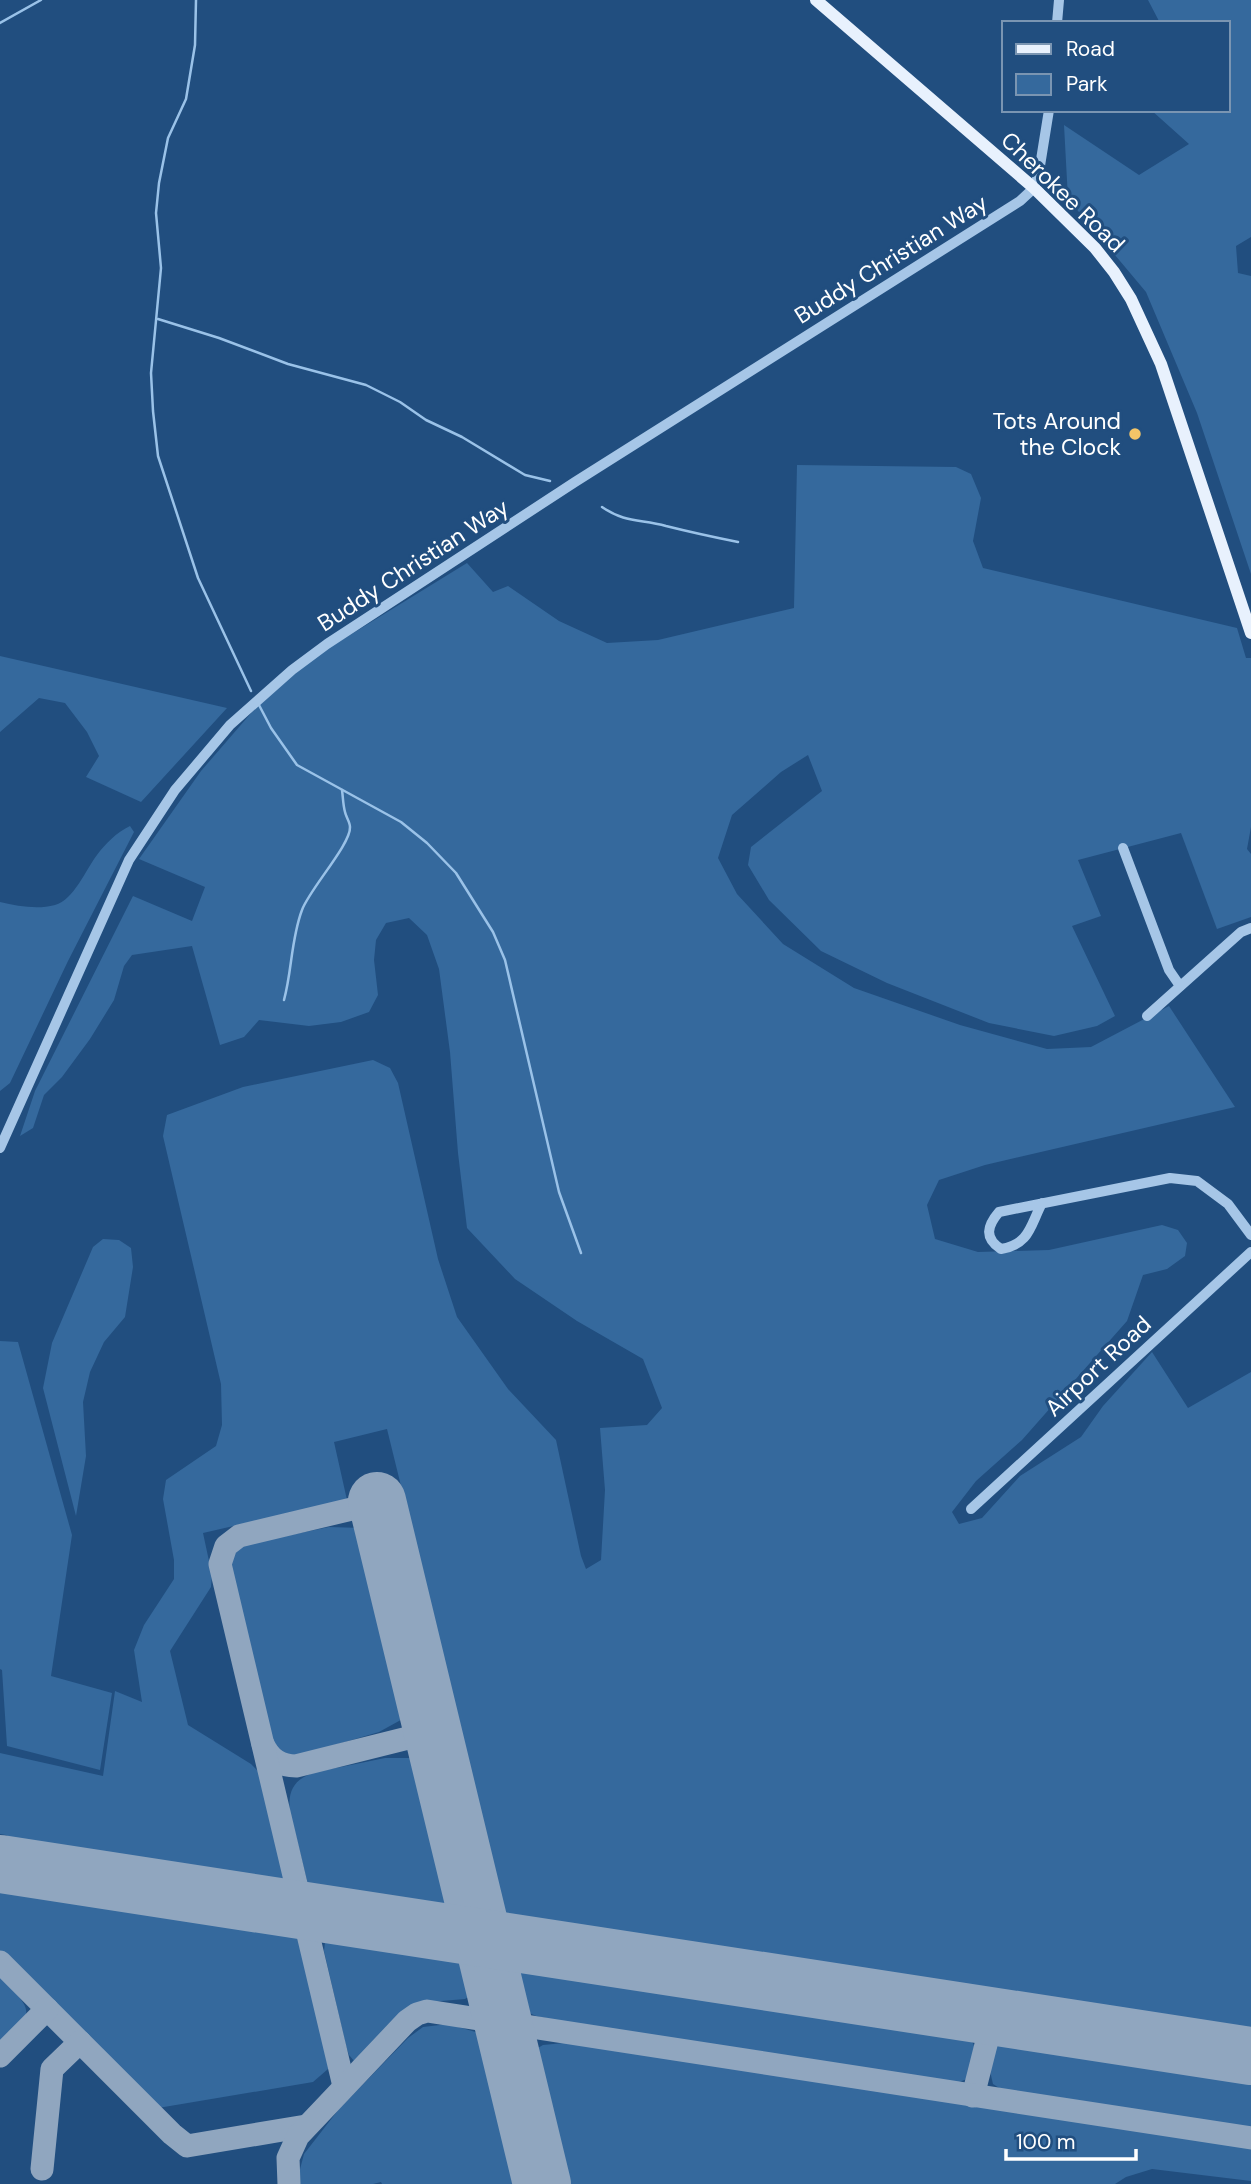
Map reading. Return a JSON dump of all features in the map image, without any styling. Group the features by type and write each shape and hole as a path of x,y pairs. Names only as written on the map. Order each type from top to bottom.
{"main road":[{"name":"Cherokee Road","path":"816,0 1034,188 1095,248 1114,272 1149,335 1178,413 1251,633"}],"street":[{"path":"1057,21 1059,0"},
{"path":"1034,188 1049,112"},
{"name":"Buddy Christian Way","path":"0,1148 129,860 175,790 230,725 292,670 327,644 575,482 1020,201 1034,188"},
{"path":"1123,848 1169,970 1180,986"},
{"path":"1147,1016 1241,932 1251,928"},
{"path":"1042,1203 1022,1242 1001,1249 992,1243 988,1232 990,1222 999,1212 1042,1203 1170,1178 1197,1181 1227,1204 1251,1235"},
{"name":"Airport Road","path":"971,1509 1251,1252"}],"green space":[{"path":"1148,0 1251,0 1251,237 1236,246 1238,273 1251,276 1251,574 1197,413 1146,292 1068,199 1064,125 1139,175 1189,144 1153,112 1230,112 1230,21 1159,21"},
{"path":"797,465 956,467 971,474 981,498 973,541 983,568 1237,628 1246,658 1251,658 1251,827 1247,849 1251,854 1251,917 1217,929 1181,833 1078,860 1101,916 1072,926 1115,1016 1097,1026 1054,1036 989,1023 887,983 821,951 769,900 748,865 751,847 822,791 808,755 781,772 732,815 718,858 737,894 783,944 854,988 960,1025 1047,1049 1091,1047 1169,1006 1235,1107 985,1165 939,1180 927,1205 935,1239 978,1252 1049,1250 1162,1225 1178,1230 1187,1243 1185,1256 1167,1269 1143,1275 1127,1321 1022,1440 976,1481 952,1512 959,1524 982,1518 1020,1476 1081,1437 1103,1406 1152,1352 1188,1408 1251,1372 1251,2038 500,1922 394,1488 401,1486 387,1429 334,1442 347,1500 203,1533 212,1575 211,1587 170,1651 188,1725 251,1764 260,1773 287,1879 284,1889 28,1849 0,1834 0,1753 103,1776 115,1691 142,1702 134,1650 144,1625 174,1579 174,1560 163,1499 166,1480 216,1446 222,1425 221,1384 163,1136 167,1115 243,1087 373,1060 390,1068 398,1083 438,1259 457,1317 508,1389 556,1440 586,1569 601,1560 605,1490 600,1428 647,1425 662,1408 643,1359 577,1321 515,1279 467,1228 439,969 427,935 409,918 386,923 376,940 374,960 378,995 369,1012 341,1022 309,1026 259,1020 244,1037 220,1045 192,946 132,955 124,966 114,1000 90,1039 62,1077 44,1095 33,1128 20,1136 35,1091 133,896 192,921 205,887 139,859 201,771 252,712 311,659 467,563 493,592 508,586 559,621 607,643 658,640 794,608"},
{"path":"0,656 227,708 141,802 86,777 99,756 87,732 65,703 39,698 0,732"},
{"path":"130,826 134,832 10,1083 0,1091 0,902 34,907 62,902 74,891 104,846"},
{"path":"103,1239 119,1240 131,1248 133,1267 125,1317 104,1342 90,1372 83,1402 86,1456 76,1516 43,1388 52,1343 93,1247"},
{"path":"0,1341 18,1342 72,1535 51,1676 112,1693 100,1770 7,1746 0,1669"},
{"path":"329,1527 362,1528 364,1532 408,1716 379,1732 294,1757 282,1754 273,1743 231,1559 236,1550 247,1544"},
{"path":"385,1758 417,1758 420,1761 457,1916 310,1893 290,1812 292,1790 297,1783 311,1774"},
{"path":"16,1886 296,1930 328,2054 328,2069 313,2082 158,2108 0,1955 0,1893"},
{"path":"330,1935 467,1958 475,1992 465,1999 418,2003 404,2010 355,2062 346,2046 324,1951 325,1942"},
{"path":"511,1965 960,2032 971,2040 974,2046 974,2066 967,2079 954,2084 588,2027 536,2016 521,2009"},
{"path":"0,1977 20,1998 26,2012 20,2027 0,2047"},
{"path":"448,2024 486,2035 523,2184 300,2184 299,2173 304,2154 339,2109 408,2038 423,2027"},
{"path":"1010,2039 1251,2076 1251,2131 1004,2091 993,2084 989,2067 995,2046"},
{"path":"564,2043 624,2048 1251,2145 1251,2181 1152,2169 1126,2177 1115,2184 563,2184 531,2052 543,2045"}],"waterway":[{"path":"0,23 41,0"},
{"path":"196,0 195,45 186,99 168,138 159,183 156,213 161,268 151,373 153,411 158,456 198,578 251,691"},
{"path":"158,319 288,364 366,385 525,475 550,481"},
{"path":"602,507 626,518 738,542"},
{"path":"259,705 271,728 297,765 401,822 427,843 456,873 493,932 505,960 559,1192 581,1253"},
{"path":"284,1000 302,910 349,835 350,825 344,809 342,790"}],"taxiway":[{"path":"344,2086 220,1564 226,1546 239,1536 377,1503"},
{"path":"263,1744 276,1761 296,1766 432,1732"},
{"path":"0,1962 187,2146 306,2126"},
{"path":"0,2056 47,2009"},
{"path":"289,2184 288,2158 298,2136 407,2021 427,2011 1251,2138"},
{"path":"973,2096 993,2017"},
{"path":"42,2169 52,2069 80,2042"}],"runway":[{"path":"377,1501 542,2184"},
{"path":"0,1864 1251,2056"}],"place":[{"name":"Tots Around the Clock","path":"1135,434"}]}
